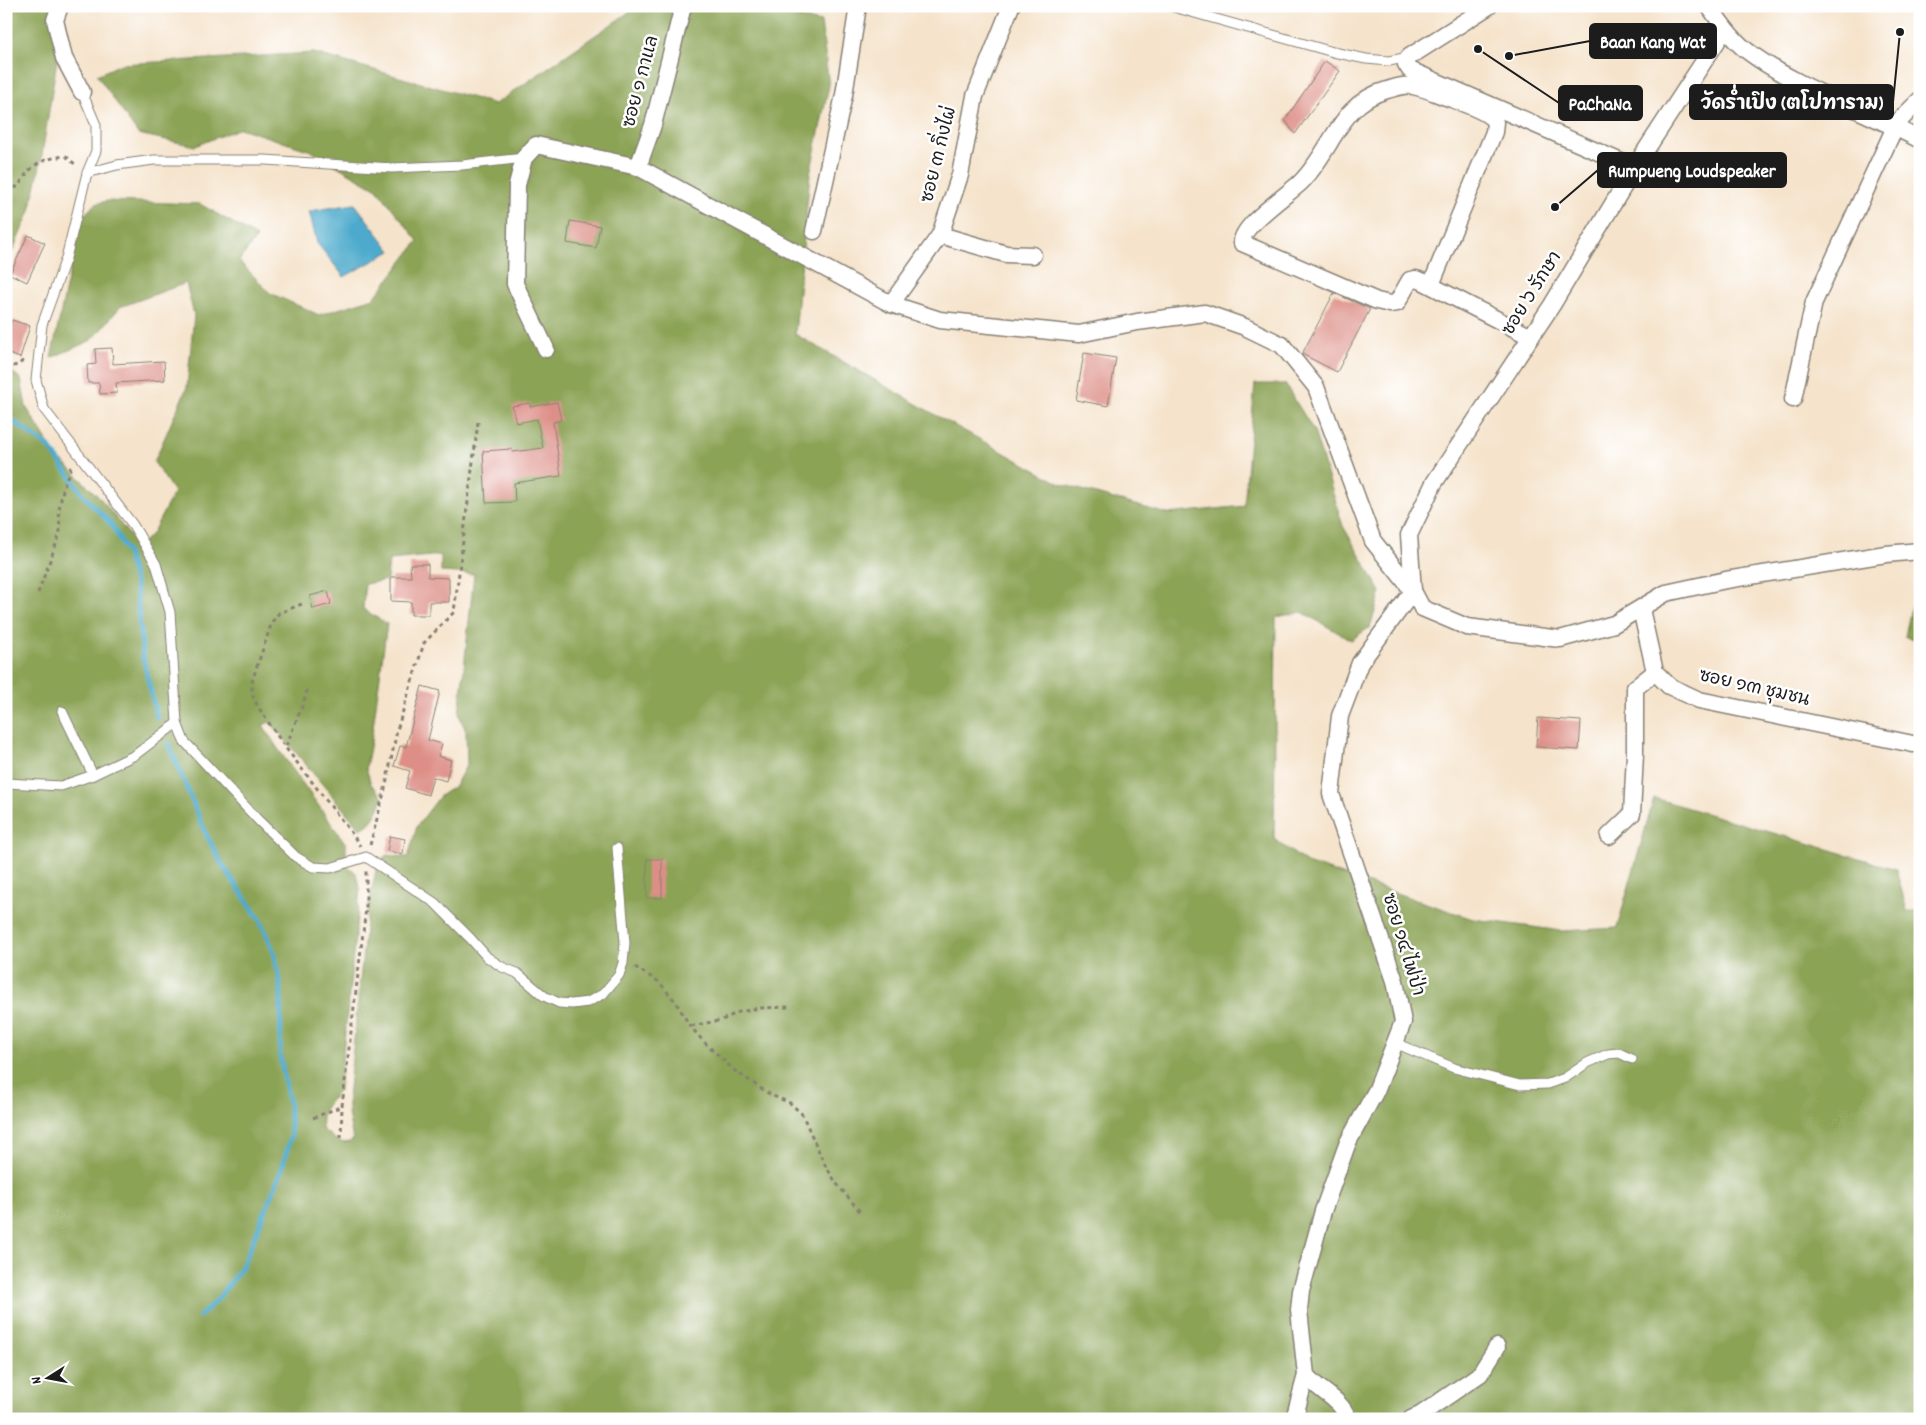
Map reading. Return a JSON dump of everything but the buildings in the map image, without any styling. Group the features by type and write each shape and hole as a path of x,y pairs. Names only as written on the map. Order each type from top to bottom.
{"street":[{"path":"60,6 55,20 64,58 82,92"},
{"name":"ซอย ๑ กาแล","path":"638,167 653,124 683,6"},
{"path":"814,231 844,95 858,6"},
{"name":"ซอย ๓ กิ่งไผ่","path":"890,304 940,235 960,176 975,96 1011,6"},
{"path":"1489,6 1409,57 1406,64 1410,70 1635,168"},
{"path":"1709,6 1725,29 1746,49 1790,77 1920,140"},
{"name":"ซอย ๖ รักษา","path":"1413,591 1409,535 1434,483 1531,337 1635,168 1725,29"},
{"path":"1431,285 1494,132 1495,122 1488,115 1451,99 1412,85 1400,86 1368,96 1353,108 1336,129 1318,161 1302,181 1252,224 1242,241 1244,244 1377,302 1397,303 1410,280 1416,279 1531,337"},
{"path":"1793,399 1814,302 1894,126 1920,100"},
{"path":"546,349 515,284 517,185 524,158 536,145 638,167 890,304 940,320 1079,334 1137,322 1205,313 1245,327 1282,346 1316,387 1373,541 1413,591 1422,608 1467,627 1560,639 1614,624 1666,594 1726,580 1886,554 1920,552"},
{"path":"940,235 1006,254 1033,255"},
{"name":"ซอย ๑๔ ไฟป่า","path":"1306,1375 1299,1310 1301,1291 1323,1211 1348,1142 1377,1089 1403,1022 1395,981 1331,794 1340,716 1360,663 1413,591"},
{"path":"1609,836 1632,814 1635,754 1635,688 1655,672 1641,609"},
{"name":"ซอย ๑๓ ชุมชน","path":"1655,672 1669,686 1699,700 1913,744"},
{"path":"1411,1419 1420,1415 1480,1374 1497,1347"},
{"path":"1294,1419 1306,1375"},
{"path":"1306,1375 1313,1384 1338,1402 1346,1411 1348,1419"}],"lane":[{"path":"1170,6 1341,54 1389,61 1409,57"},
{"path":"82,92 96,125 96,151 87,173 66,258 42,325 36,380 44,409 133,525 156,564 170,612 177,723 184,741 296,857 313,867 330,868 366,857 435,903 471,938 487,957 502,968 517,973 544,996 559,1003 588,1002 602,994 619,975 623,963 625,943 617,848"},
{"path":"87,173 117,165 154,160 265,160 392,168 524,158"},
{"path":"62,711 93,774"},
{"path":"6,783 61,786 135,755 177,723"},
{"path":"1395,1042 1454,1068 1520,1085 1548,1084 1565,1078 1587,1063 1608,1054 1619,1053 1632,1059"}],"path":[{"path":"6,188 18,186 26,172 46,159 66,156 87,173"},
{"path":"341,1138 342,1106 366,908 366,857 386,785 397,730 424,643 454,612 478,422"},
{"path":"38,593 60,533 59,508 64,486 73,463"},
{"path":"302,604 279,613 272,622 252,681 252,694 285,747 353,834 366,857"},
{"path":"285,747 308,687"},
{"path":"623,963 637,968 659,982 675,1001 690,1026 735,1072 771,1095 790,1103 802,1114 812,1132 818,1153 836,1184 862,1214"},
{"path":"690,1026 722,1020 739,1012 759,1008 790,1007"},
{"path":"313,1118 342,1106"}],"green space":[{"path":"6,6 53,6 57,60 41,161 30,211 6,266"},
{"path":"638,6 744,6 821,22 829,86 810,174 795,334 939,417 1061,484 1167,514 1244,506 1255,384 1285,384 1314,431 1343,526 1381,592 1370,627 1351,640 1302,612 1276,617 1274,839 1307,863 1473,919 1562,931 1617,928 1654,798 1896,869 1907,911 1920,911 1920,1419 6,1419 6,367 21,379 26,407 55,454 100,498 138,546 152,534 174,492 154,462 187,387 194,315 186,283 120,307 92,340 51,358 81,218 95,204 107,201 200,204 257,237 239,261 270,293 319,315 374,298 418,241 377,189 311,151 240,128 195,146 138,134 97,75 121,64 314,53 495,104","holes":["441,555 441,572 474,574 459,715 466,731 467,764 455,786 440,796 417,826 408,857 386,855 377,865 367,913 348,1098 348,1113 353,1140 344,1143 322,1129 322,1117 325,1108 339,1091 360,889 356,873 348,866 346,844 263,725 270,722 360,829 369,824 378,811 383,797 371,784 366,768 387,624 363,609 365,584 387,580 389,560"]},
{"path":"1920,578 1920,643 1905,636 1917,579"}],"water":[{"path":"355,204 391,251 344,277 317,243 309,211"}],"waterway":[{"path":"6,416 49,447 84,496 112,525 127,553 136,586 143,657 157,718"},
{"path":"168,743 206,834 223,866 260,920 273,950 281,994 280,1056 289,1103 291,1136 280,1175 242,1267 217,1300 200,1316"}],"place":[{"name":"วัดร่ำเปิง (ตโปทาราม)","path":"1900,32"},
{"name":"PaChaNa","path":"1478,49"},
{"name":"Baan Kang Wat","path":"1509,56"},
{"name":"Rumpueng Loudspeaker","path":"1555,207"}]}
